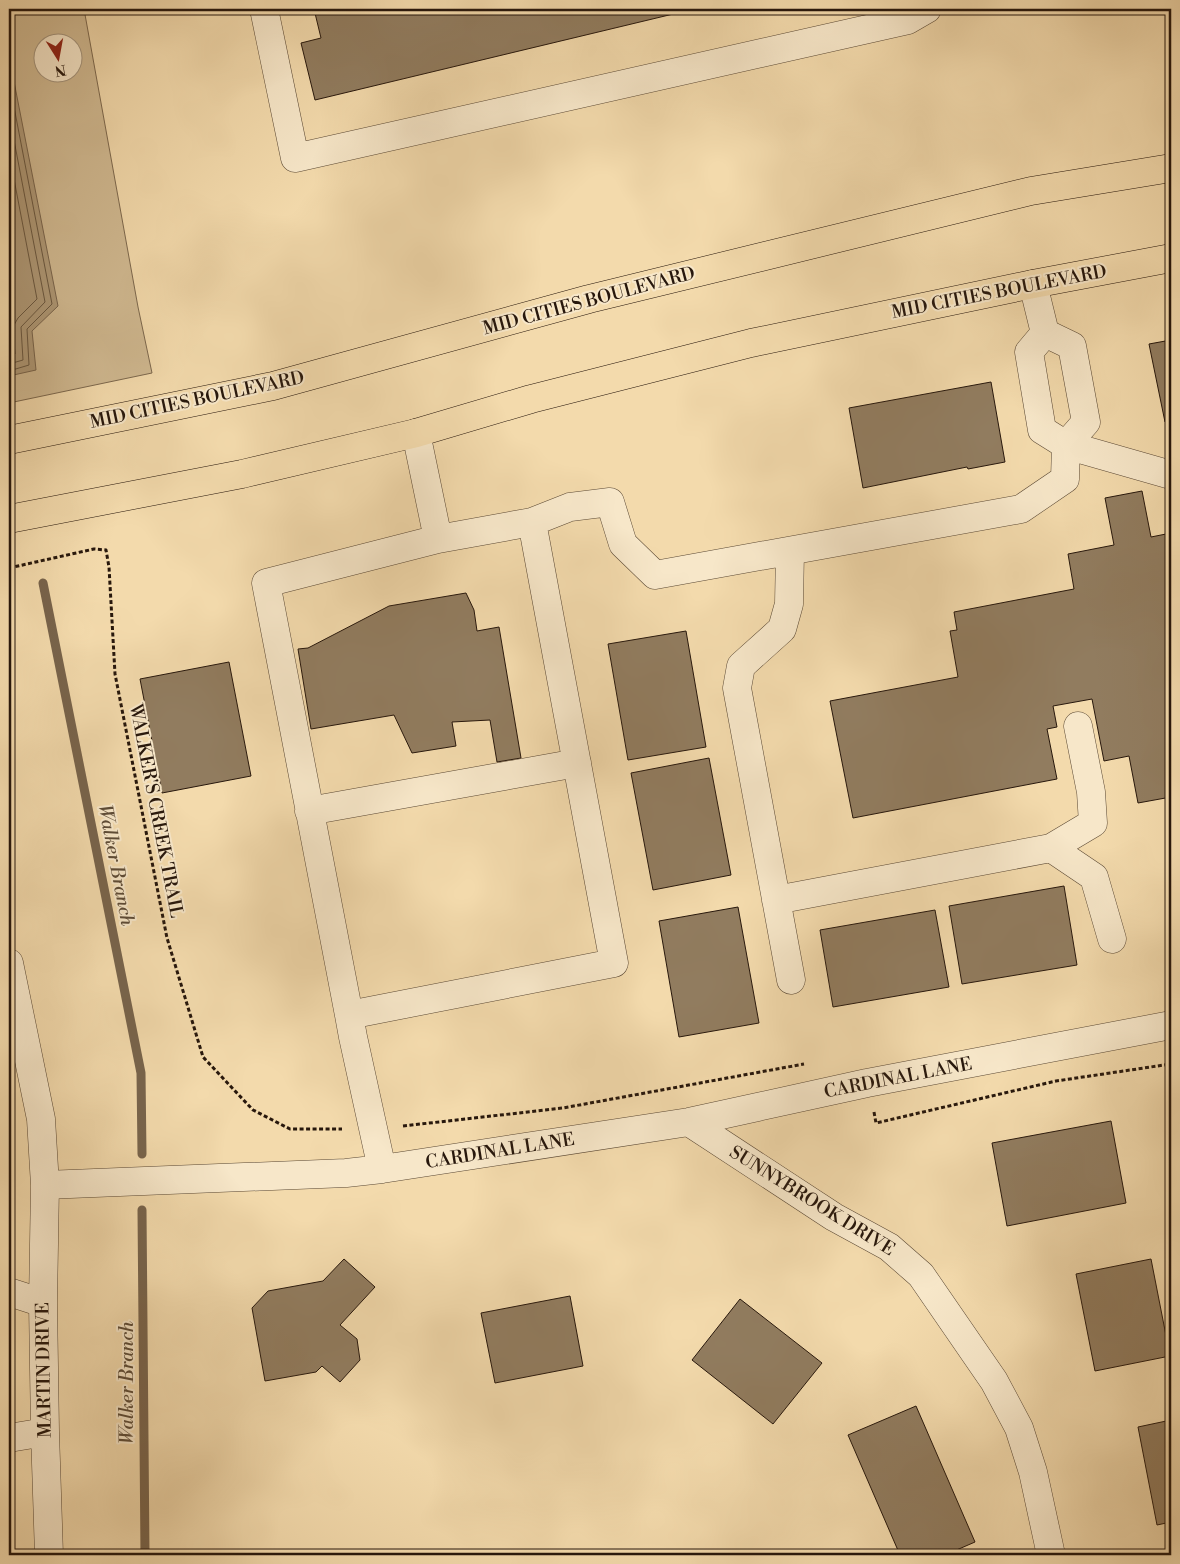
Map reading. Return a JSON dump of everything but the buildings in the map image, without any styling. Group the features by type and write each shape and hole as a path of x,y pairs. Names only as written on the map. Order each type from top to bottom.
{"main road":[{"name":"MID CITIES BOULEVARD","path":"9,440 273,386 589,299 1031,190 1171,168"},
{"name":"MID CITIES BOULEVARD","path":"9,519 242,474 416,433 531,399 751,343 1033,284 1171,258"}],"street":[{"path":"264,9 295,158 908,20 927,9"},
{"path":"1033,284 1045,333"},
{"path":"1045,333 1029,352 1042,430 1066,445 1171,475"},
{"path":"382,1169 349,1015 266,583 438,540 532,522 570,507 610,502 623,544 655,575 1021,509 1065,479 1066,445 1086,422 1072,346 1045,333"},
{"path":"416,433 438,540"},
{"path":"349,1015 614,963 532,522"},
{"path":"790,551 789,604 782,629 742,666 737,688 791,980"},
{"path":"776,900 1051,848 1093,823 1092,792 1078,726"},
{"path":"310,811 577,763"},
{"path":"1051,848 1094,878 1112,939"},
{"path":"9,963 41,1119 45,1185"},
{"name":"CARDINAL LANE","path":"45,1185 346,1173 382,1169 689,1122 867,1083 1171,1025"},
{"name":"SUNNYBROOK DRIVE","path":"689,1122 834,1217 889,1247 921,1275 994,1381 1018,1428 1033,1472 1050,1555"},
{"name":"MARTIN DRIVE","path":"45,1185 43,1303 45,1432 50,1555"},
{"path":"9,1292 43,1303"},
{"path":"9,1438 45,1432"}],"path":[{"name":"WALKER'S CREEK TRAIL","path":"9,568 94,549 106,550 109,567 115,674 167,938 203,1057 252,1110 290,1129"}],"shaded area":[{"path":"9,9 84,9 138,307 152,373 9,403"}],"water":[{"path":"9,56 58,306 32,331 36,370 9,376"}],"waterway":[{"name":"Walker Branch","path":"43,583 141,1073 142,1154"},
{"name":"Walker Branch","path":"142,1210 145,1555"}]}
